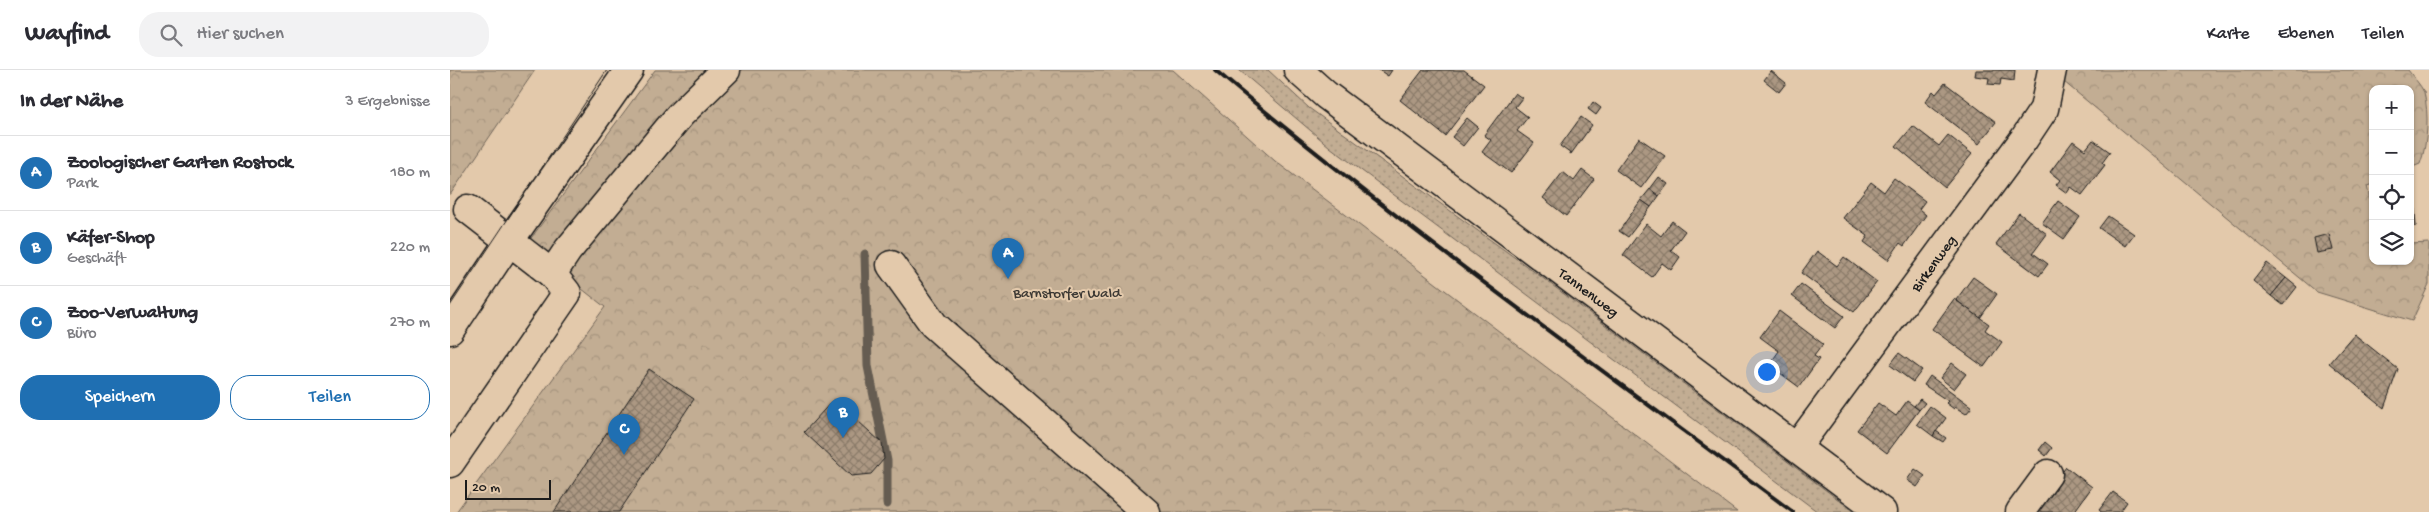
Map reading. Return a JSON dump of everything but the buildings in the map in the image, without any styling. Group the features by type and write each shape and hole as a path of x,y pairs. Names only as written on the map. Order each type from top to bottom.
{"street":[{"path":"450,330 510,240 629,70"},
{"path":"552,274 568,250 680,115 726,70"},
{"name":"Tannenweg","path":"1298,70 1326,95 1882,512"},
{"name":"Birkenweg","path":"1797,447 2024,139 2044,109 2052,70"},
{"path":"450,463 567,293 552,274 468,209"},
{"path":"891,265 934,326 1146,512"},
{"path":"2020,512 2048,474"}],"green space":[{"path":"450,70 535,70 450,195"},
{"name":"Barnstorfer Wald","path":"655,70 1173,70 1275,161 1737,512 456,512 605,307 526,245"},
{"path":"1239,70 1268,70 1309,108 1540,276 1855,512 1818,512 1330,147"},
{"path":"2052,70 2408,70 2424,92 2426,101 2426,138 2423,156 2420,164 2414,166 2414,85 2369,85 2369,185 2367,186 2369,195 2369,265 2414,265 2414,244 2429,243 2429,284 2412,321 2317,292 2052,72"}],"waterway":[{"path":"865,254 868,366 887,461 887,504"}],"tram line":[{"path":"450,306 607,70"}],"railway":[{"path":"1215,70 1285,128 1428,240 1573,350 1793,512"}],"place":[{"name":"Zoologischer Garten Rostock","path":"1008,279"},
{"name":"Käfer-Shop","path":"843,438"},
{"name":"Zoo-Verwaltung","path":"624,455"}]}
